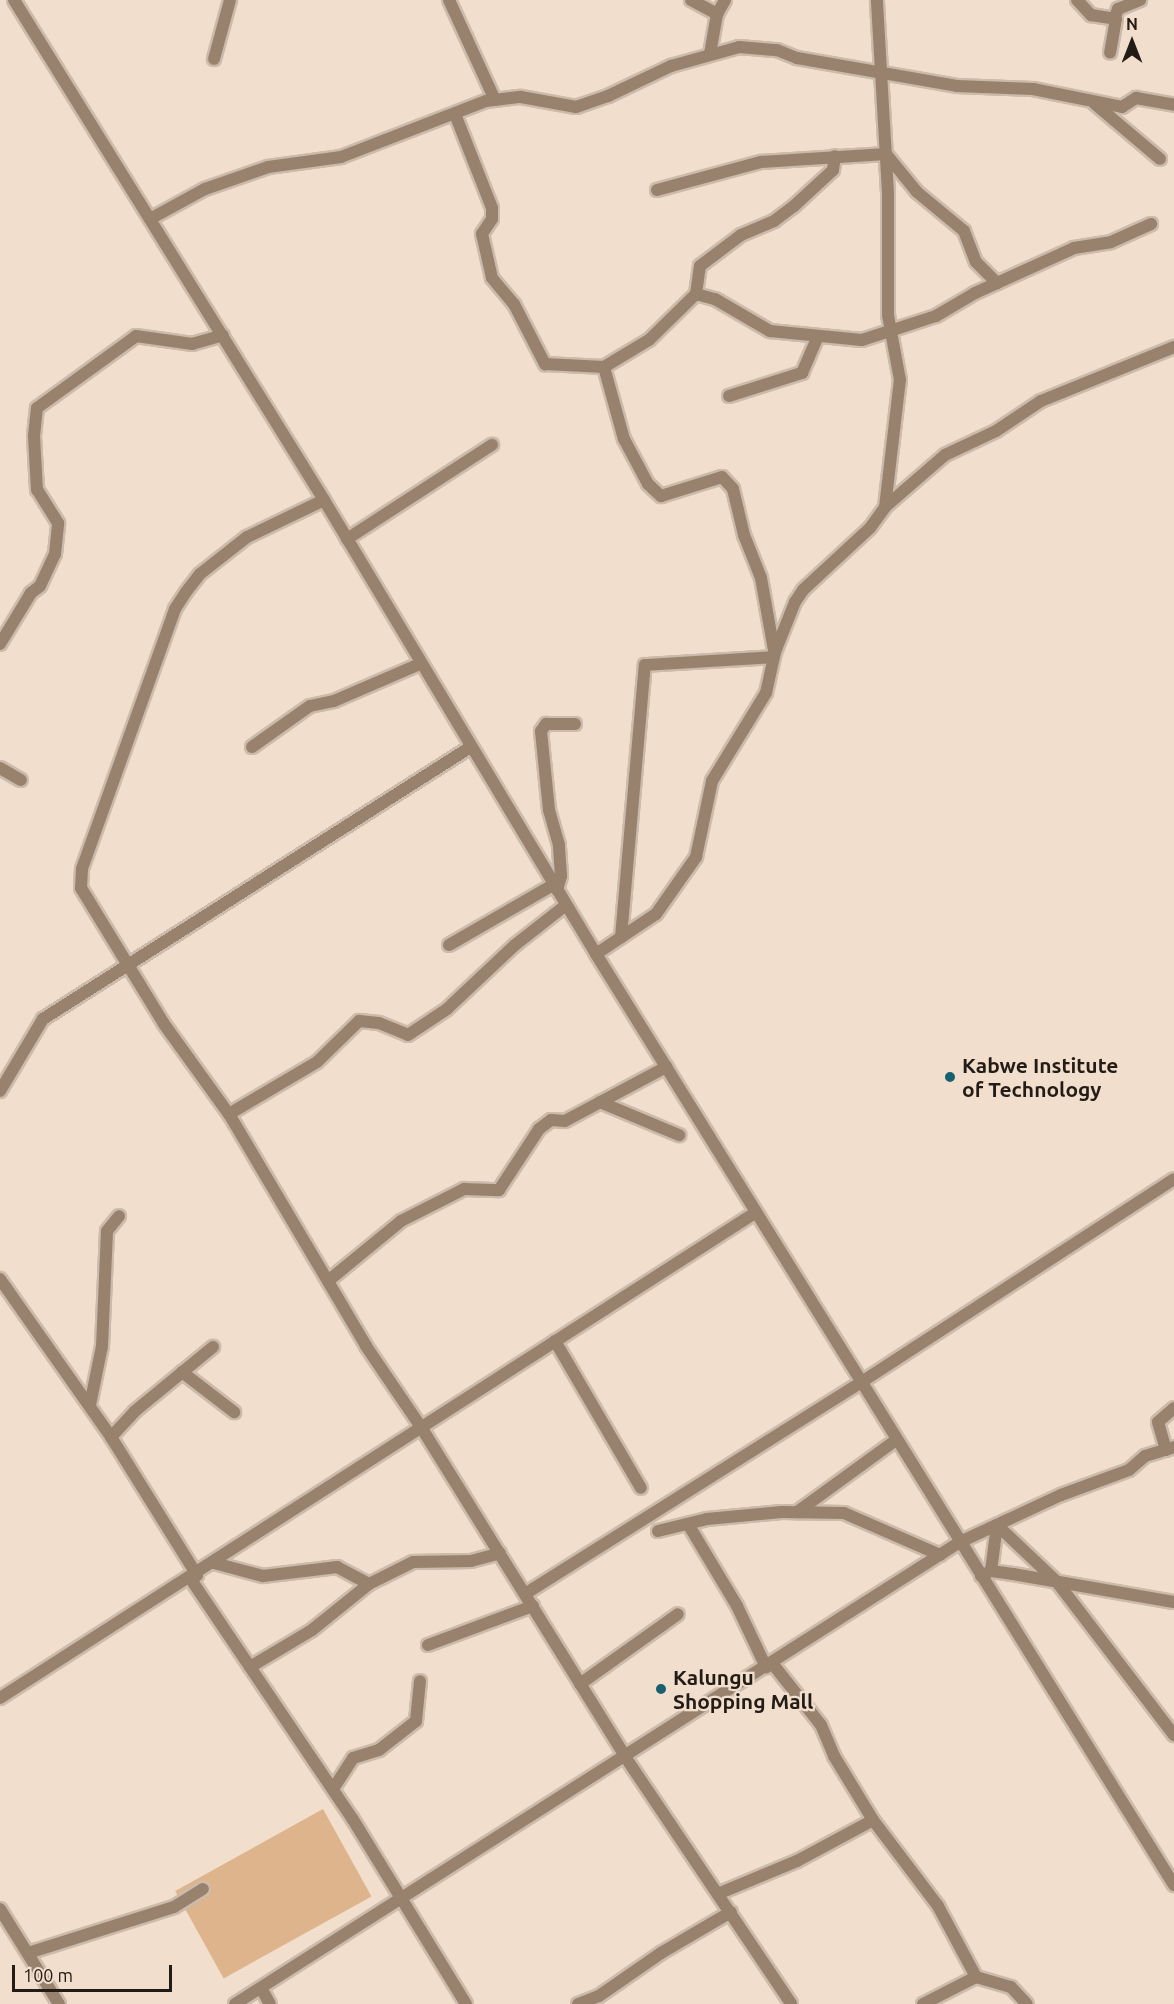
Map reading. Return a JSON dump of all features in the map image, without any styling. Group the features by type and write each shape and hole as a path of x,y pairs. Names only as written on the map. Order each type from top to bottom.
{"street":[{"path":"14,0 324,500 469,748 755,1213 960,1542 986,1573 1174,1884"},
{"path":"214,59 230,0"},
{"path":"449,0 495,100"},
{"path":"691,0 717,14"},
{"path":"710,54 717,14 725,0"},
{"path":"877,0 886,154 890,330 900,380 885,507"},
{"path":"1077,0 1091,15 1117,9 1140,0"},
{"path":"1110,52 1117,9"},
{"path":"150,219 214,185 268,167 341,157 495,100 521,97 576,107 608,96 671,66 739,46 755,47 882,74 957,86 1033,89 1095,104 1122,107 1137,98 1174,105"},
{"path":"1095,104 1160,159"},
{"path":"455,114 492,208 492,219 482,234 492,278 514,304 545,364 604,367 649,340 696,294 700,266 741,235 774,220 794,206 833,170 835,156"},
{"path":"657,190 761,162 886,154"},
{"path":"886,154 917,192 964,231 976,262 997,283"},
{"path":"696,294 715,299 770,331 862,340 936,316 997,283 1074,248 1111,242 1151,224"},
{"path":"0,644 31,593 40,586 55,554 58,523 37,490 33,435 37,408 136,336 192,344 223,335"},
{"path":"729,396 802,373 818,336"},
{"path":"596,954 664,906 696,857 712,781 766,693 774,655 803,590 870,528 885,507 945,455 996,431 1041,401 1174,347"},
{"path":"604,367 624,439 648,484 661,496 722,477 733,489 744,535 761,578 774,655"},
{"path":"347,539 492,445"},
{"path":"324,500 247,537 200,574 175,609 82,869 81,888 164,1024 229,1114 328,1281 422,1426 626,1758 720,1893 791,2004"},
{"path":"621,937 645,665 774,655"},
{"path":"252,747 310,706 334,701 420,664"},
{"path":"449,945 555,887 561,869 543,777 541,731 546,724 575,724"},
{"path":"0,1091 43,1019 469,748"},
{"path":"0,768 21,780"},
{"path":"229,1114 317,1062 358,1021 379,1023 408,1035 447,1010 515,945 566,905"},
{"path":"328,1281 401,1221 464,1189 500,1190 539,1128 550,1120 565,1121 666,1067"},
{"path":"600,1102 679,1136"},
{"path":"525,1594 860,1383 1174,1179"},
{"path":"0,1698 194,1576 422,1426 755,1213"},
{"path":"90,1405 102,1346 107,1231 119,1215"},
{"path":"0,1279 111,1437 250,1667 333,1789 402,1897 466,2004"},
{"path":"555,1341 641,1488"},
{"path":"111,1437 213,1347"},
{"path":"182,1372 234,1412"},
{"path":"235,2004 626,1758 960,1542 1061,1495 1129,1470 1145,1456 1170,1448 1158,1422 1174,1408"},
{"path":"797,1512 896,1440"},
{"path":"657,1531 688,1524 797,1512 844,1513 940,1555"},
{"path":"688,1524 769,1665 821,1725 834,1756 873,1820 938,1906 976,1977"},
{"path":"986,1573 997,1525"},
{"path":"997,1525 1057,1582 1174,1735"},
{"path":"250,1667 312,1630 369,1584 413,1562 471,1562 500,1553"},
{"path":"214,1563 263,1576 337,1567 369,1584"},
{"path":"986,1573 1057,1582 1174,1602"},
{"path":"428,1646 533,1606"},
{"path":"580,1684 678,1614"},
{"path":"333,1789 353,1758 379,1750 416,1721 420,1681"},
{"path":"720,1893 797,1861 873,1820"},
{"path":"28,1953 174,1906 203,1888"},
{"path":"0,1909 59,2004"},
{"path":"584,2003 731,1912"},
{"path":"923,2004 976,1977 1011,1987 1027,2004"},
{"path":"261,1988 270,2004"}],"shaded area":[{"path":"323,1809 371,1896 224,1978 175,1891"}],"place":[{"name":"Kabwe Institute of Technology","path":"950,1077"},
{"name":"Kalungu Shopping Mall","path":"661,1689"}]}
